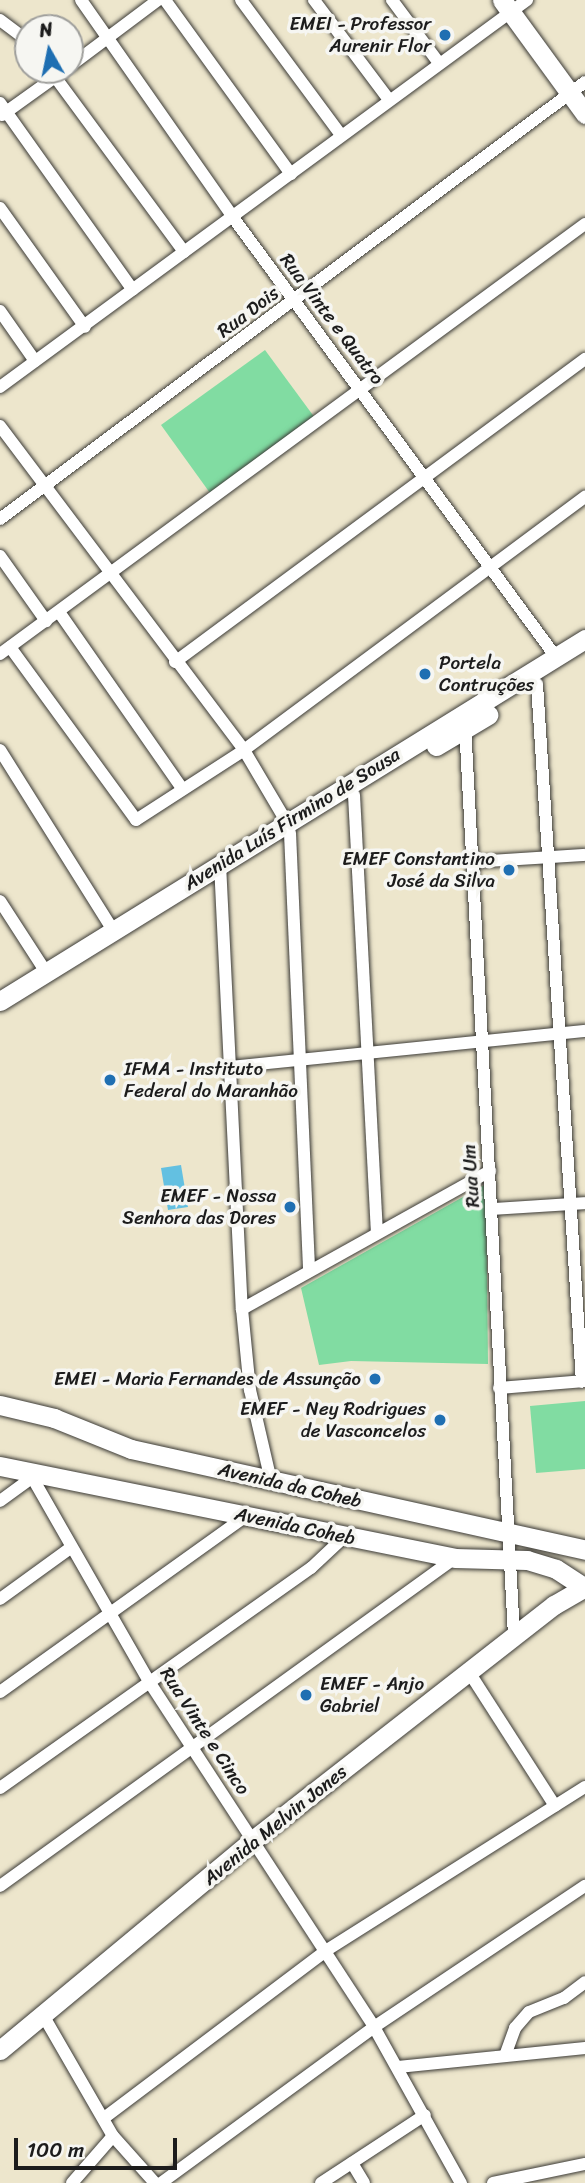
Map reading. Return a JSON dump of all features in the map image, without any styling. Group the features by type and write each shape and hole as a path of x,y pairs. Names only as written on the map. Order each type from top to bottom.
{"main road":[{"path":"506,6 578,88 585,114"},
{"name":"Avenida Luís Firmino de Sousa","path":"288,827 354,795 585,639"},
{"name":"Avenida Luís Firmino de Sousa","path":"0,1001 220,872 288,827 465,721 537,684 585,655"},
{"name":"Avenida Luís Firmino de Sousa","path":"0,1014 105,939"},
{"name":"Avenida da Coheb","path":"0,1405 54,1419 131,1449 585,1550"},
{"name":"Avenida Coheb","path":"0,1466 35,1476 247,1515 455,1559 510,1559 541,1563 583,1584"},
{"name":"Avenida Melvin Jones","path":"0,2050 253,1840 583,1584"}],"street":[{"name":"Rua Vinte e Quatro","path":"81,0 232,216 556,657"},
{"path":"84,55 158,0"},
{"path":"166,0 291,174"},
{"path":"241,0 341,135"},
{"path":"314,0 389,100"},
{"path":"392,0 439,63"},
{"path":"0,387 85,327 439,63 506,6 527,0"},
{"path":"40,84 2,110 133,290"},
{"path":"65,84 184,252"},
{"name":"Rua Dois","path":"0,519 295,302 578,88"},
{"path":"0,208 85,327"},
{"path":"585,224 5,651 130,816 141,818 182,788 244,750 585,497"},
{"path":"0,311 35,361"},
{"path":"175,662 427,480 585,359"},
{"path":"0,426 109,576 244,750 288,827 309,1271"},
{"path":"0,556 46,621"},
{"path":"60,612 182,788"},
{"path":"499,1388 583,1382 568,1204 550,857 537,684"},
{"name":"Rua Um","path":"465,721 514,1636"},
{"path":"0,750 105,939"},
{"path":"354,795 370,1051 377,1231"},
{"path":"473,862 585,855"},
{"path":"220,872 242,1309 250,1390 271,1481"},
{"path":"0,901 46,972"},
{"path":"229,1067 482,1038 585,1031"},
{"path":"242,1309 377,1231 490,1171"},
{"path":"493,1209 585,1203"},
{"path":"0,1501 35,1476"},
{"name":"Rua Vinte e Cinco","path":"35,1476 69,1549 150,1683 327,1950 398,2067 461,2183"},
{"path":"0,1692 111,1616 247,1515"},
{"path":"0,1788 311,1568 345,1536"},
{"path":"0,1599 69,1549"},
{"path":"0,1886 192,1746 356,1634 455,1559"},
{"path":"469,1672 555,1806"},
{"path":"104,2118 327,1950 585,1787"},
{"path":"161,2183 374,2027 585,1886"},
{"path":"506,2053 515,2028 529,2012 564,1998 585,1982"},
{"path":"43,2015 113,2136 155,2183"},
{"path":"398,2067 506,2053 585,2048"},
{"path":"321,2183 425,2115"},
{"path":"72,2183 113,2136"},
{"path":"352,2163 364,2183"},
{"path":"493,2183 585,2164"}],"green space":[{"path":"265,350 315,418 210,493 161,425"},
{"path":"486,1184 488,1364 351,1361 319,1365 301,1288"},
{"path":"585,1401 585,1469 536,1473 530,1406"}],"water":[{"path":"181,1165 188,1207 168,1210 161,1168"}],"place":[{"name":"EMEI - Professor Aurenir Flor","path":"445,35"},
{"name":"Portela Contruções","path":"425,674"},
{"name":"EMEF Constantino José da Silva","path":"509,870"},
{"name":"IFMA - Instituto Federal do Maranhão","path":"110,1080"},
{"name":"EMEF - Nossa Senhora das Dores","path":"290,1207"},
{"name":"EMEI - Maria Fernandes de Assunção","path":"375,1379"},
{"name":"EMEF - Ney Rodrigues de Vasconcelos","path":"440,1420"},
{"name":"EMEF - Anjo Gabriel","path":"306,1695"}]}
